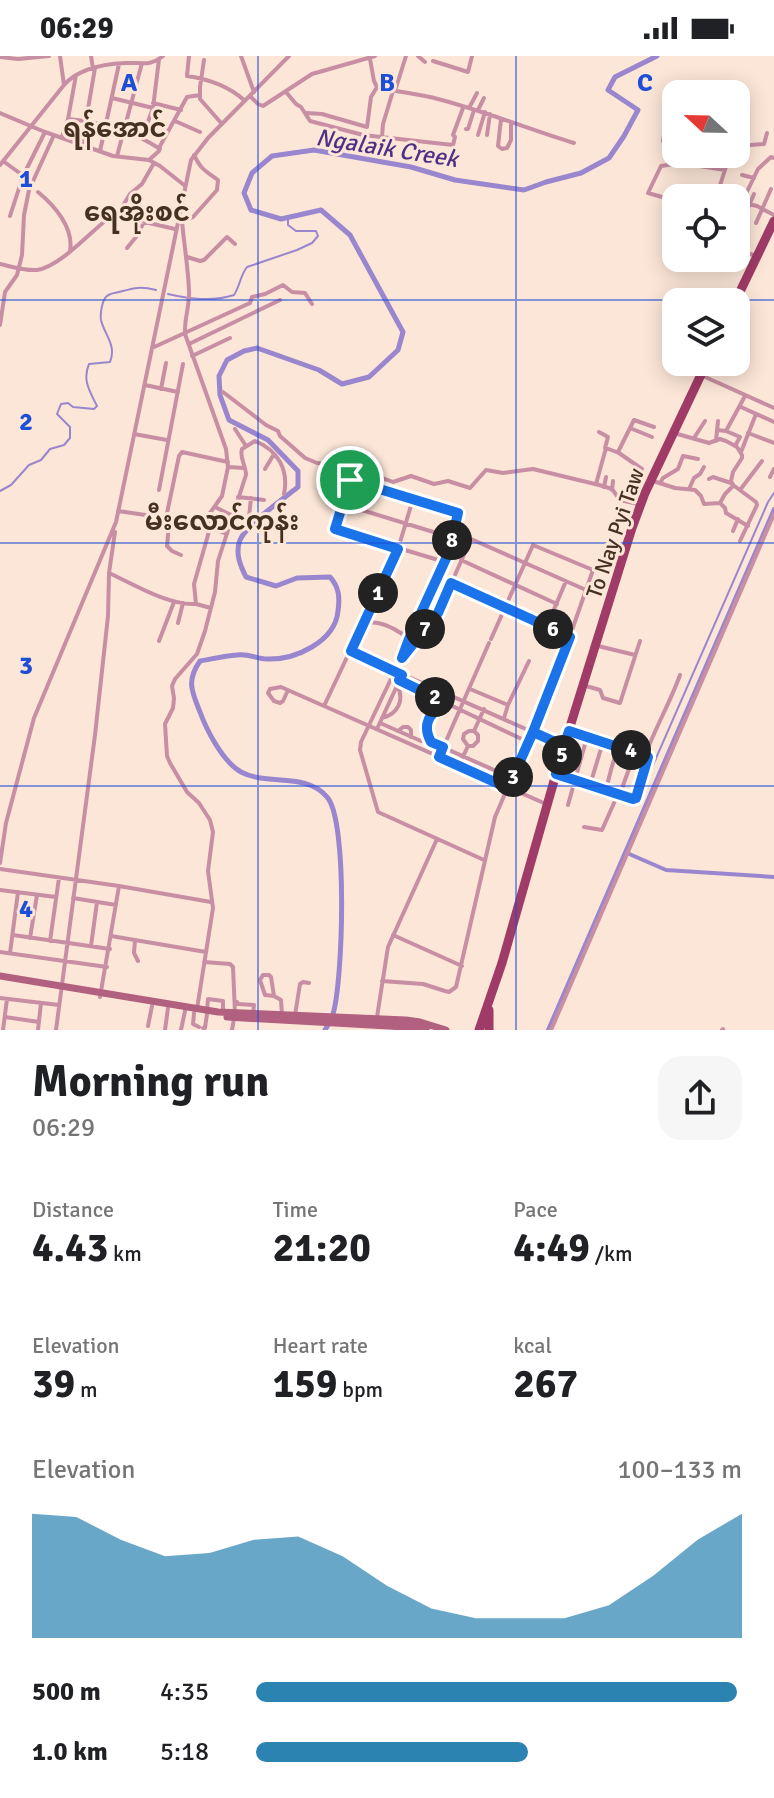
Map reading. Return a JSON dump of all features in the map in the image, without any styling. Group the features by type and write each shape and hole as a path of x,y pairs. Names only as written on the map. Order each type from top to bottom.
{"main road":[{"path":"742,288 774,222"},
{"name":"To Nay Pyi Taw","path":"490,999 564,746 640,504 656,482 701,376"},
{"path":"0,979 195,1011"},
{"path":"101,995 185,1011 272,1020 322,1019"},
{"path":"479,1030 490,999"},
{"path":"489,1030 490,999"},
{"path":"207,1012 420,1022 446,1030"},
{"path":"395,1023 426,1030"}],"street":[{"path":"0,57 49,56"},
{"path":"60,56 64,85"},
{"path":"82,144 94,68 91,56"},
{"path":"131,56 131,63"},
{"path":"189,56 187,76 231,89 245,101"},
{"path":"241,56 252,94 263,106 312,74 373,57 377,87"},
{"path":"196,604 194,584 210,528 210,513 222,496 228,465 226,449 185,334 189,270 180,219 184,185 194,154 289,56"},
{"path":"347,56 350,63"},
{"path":"382,137 383,124 406,56"},
{"path":"418,56 425,62"},
{"path":"433,61 468,72 472,56"},
{"path":"32,182 2,163 64,85 76,75 94,68 119,63 151,64 161,58"},
{"path":"142,138 153,106 161,58"},
{"path":"204,60 201,100 222,124"},
{"path":"100,151 119,63"},
{"path":"117,156 142,63"},
{"path":"62,137 76,75"},
{"path":"377,87 488,113 574,143"},
{"path":"304,112 367,127 371,97 377,87"},
{"path":"286,92 310,121 363,135 453,145 453,135 471,109 484,98"},
{"path":"466,129 477,93"},
{"path":"116,217 130,194 140,187 187,97 200,95"},
{"path":"112,98 181,110"},
{"path":"0,113 100,151 152,161 184,185"},
{"path":"478,135 488,113"},
{"path":"487,135 488,113"},
{"path":"68,119 123,131 160,149"},
{"path":"501,119 498,146 502,149 507,148 511,140 511,122"},
{"path":"175,121 200,132"},
{"path":"10,216 23,176 45,132"},
{"path":"750,145 764,144 767,133"},
{"path":"1,321 2,292 15,279 19,269 24,215 32,182 54,135"},
{"path":"180,219 193,217 219,185 218,180 205,172 194,154"},
{"path":"750,184 758,169 771,157 774,158"},
{"path":"662,198 648,193 661,166 680,163 725,170 720,184"},
{"path":"742,175 754,178"},
{"path":"756,223 771,189"},
{"path":"38,192 65,224 72,241 70,251"},
{"path":"754,194 750,204 762,209 774,222"},
{"path":"123,204 135,200"},
{"path":"0,264 19,269 42,269 81,244 107,218 116,217 175,229"},
{"path":"56,1030 108,616 109,573 116,522 175,229 180,219"},
{"path":"127,248 144,222"},
{"path":"187,257 204,260 227,237 235,244"},
{"path":"750,254 757,256"},
{"path":"152,348 250,303 252,297 283,285 292,292 305,293 312,304"},
{"path":"188,345 280,300"},
{"path":"192,356 230,338"},
{"path":"161,389 166,363"},
{"path":"159,490 183,364"},
{"path":"703,376 774,408"},
{"path":"144,385 178,392"},
{"path":"223,392 278,431 305,458 317,463 353,467 393,482 411,476 434,484 448,481 467,487 474,485 486,470 503,473 526,469 601,486 612,490 620,500 640,504"},
{"path":"726,431 745,396"},
{"path":"741,407 774,422"},
{"path":"720,503 733,484 732,475 742,458 741,452 756,414"},
{"path":"618,452 634,419 654,427"},
{"path":"694,438 705,421"},
{"path":"716,441 718,421"},
{"path":"630,428 652,437"},
{"path":"235,429 246,446"},
{"path":"717,430 740,437 735,446"},
{"path":"599,432 608,436 596,484 601,486"},
{"path":"674,433 709,443 723,440 741,452"},
{"path":"748,433 774,443"},
{"path":"134,434 168,440"},
{"path":"207,1012 205,1028 193,1024 213,908 208,871 213,832 210,820 199,803 175,775 167,756 165,724 173,708 172,686 197,654 211,608 218,561 246,475 240,452 246,446 258,442 274,453 284,472 284,494"},
{"path":"605,448 618,452 642,469"},
{"path":"181,555 167,546 169,524 166,518 179,456 182,452 244,468"},
{"path":"265,469 274,453"},
{"path":"656,482 677,470 685,455 698,459"},
{"path":"740,490 762,461"},
{"path":"681,465 687,467"},
{"path":"689,489 704,467"},
{"path":"770,477 774,469"},
{"path":"601,486 606,477"},
{"path":"709,479 713,477 733,484 757,504 740,541"},
{"path":"402,658 445,562 458,513 350,480 335,529 445,562"},
{"path":"612,490 613,481"},
{"path":"656,482 698,492 704,504"},
{"path":"682,489 683,498"},
{"path":"238,497 264,500"},
{"path":"249,517 251,498"},
{"path":"324,706 398,549 414,499"},
{"path":"698,509 704,504 720,503 725,508 724,519"},
{"path":"342,504 453,538"},
{"path":"215,507 233,516"},
{"path":"118,511 166,518"},
{"path":"726,513 748,526"},
{"path":"551,1030 774,514"},
{"path":"733,531 738,519"},
{"path":"0,863 6,823 34,718 116,522"},
{"path":"210,528 227,534"},
{"path":"484,860 378,812 360,750 361,742 394,671 438,613 470,540 586,590"},
{"path":"382,981 423,984 449,992 457,984 495,817 570,637 593,573 591,569 534,545 439,757"},
{"path":"461,560 557,604"},
{"path":"109,573 174,601 211,608"},
{"path":"547,626 566,581"},
{"path":"451,583 570,637"},
{"path":"159,641 174,601"},
{"path":"178,623 183,603"},
{"path":"365,621 381,624 409,639"},
{"path":"583,685 600,690 603,698 620,703 640,641"},
{"path":"596,645 635,655"},
{"path":"351,651 394,671 400,680 416,689 528,742"},
{"path":"504,718 529,661"},
{"path":"556,774 636,798 654,733 680,675"},
{"path":"400,680 484,709 564,746"},
{"path":"377,729 400,680"},
{"path":"381,721 397,710 401,697 400,680"},
{"path":"288,690 280,703 268,693 270,689 279,687 288,690 547,805"},
{"path":"469,689 508,705"},
{"path":"438,709 440,700"},
{"path":"431,742 427,722 431,714 448,704"},
{"path":"474,731 484,709"},
{"path":"381,721 398,731 408,727 411,737 431,742 512,778"},
{"path":"468,746 463,737 474,731"},
{"path":"468,746 478,741 474,731"},
{"path":"569,731 655,759"},
{"path":"421,741 427,733"},
{"path":"568,805 587,737"},
{"path":"606,789 619,747 630,737"},
{"path":"590,785 603,742"},
{"path":"458,766 468,746"},
{"path":"584,827 601,830 635,752"},
{"path":"377,1022 386,954 437,839"},
{"path":"0,869 211,902"},
{"path":"50,941 59,878"},
{"path":"101,995 119,886"},
{"path":"0,890 56,897"},
{"path":"10,953 18,892"},
{"path":"30,938 37,895"},
{"path":"73,898 116,905"},
{"path":"91,946 97,902"},
{"path":"13,935 110,949"},
{"path":"393,935 462,966"},
{"path":"111,936 206,952"},
{"path":"135,940 137,949 134,953 138,961"},
{"path":"0,952 107,967"},
{"path":"204,962 232,965 235,1002 232,1030"},
{"path":"274,996 271,977 263,975 260,980 265,995 281,1000 282,1015"},
{"path":"295,1015 300,984 309,983"},
{"path":"0,998 59,1005"},
{"path":"3,1030 7,999"},
{"path":"235,1002 254,1005 253,1014"},
{"path":"38,1030 41,1003"},
{"path":"148,1026 152,1006"},
{"path":"165,1030 168,1008"},
{"path":"181,1030 185,1011"},
{"path":"5,1017 39,1022"},
{"path":"272,1020 272,1030"}],"waterway":[{"name":"Ngalaik Creek","path":"325,1030 336,996 341,937 341,867 334,812 327,797 318,789 297,782 251,776 234,767 222,754 207,728 192,681 200,661 241,655 278,658 312,647 330,632 335,622 338,592 330,577 297,578 276,586 246,577 238,554 240,540 257,520 298,487 298,471 268,440 229,420 220,395 219,376 227,360 257,348 319,370 342,384 369,377 398,350 403,332 350,235 321,210 281,219 251,210 244,193 252,173 272,156 314,150 411,167 455,180 524,190 581,173 609,158 638,110 608,90 615,77 657,56"},
{"path":"168,294 201,299 234,295 247,267 297,250 312,243 318,236 316,231 296,231 288,225 288,218"},
{"path":"0,491 11,485 29,465 41,460 50,449 64,445 70,438 70,427 57,414 61,404 94,409 97,406 86,375 89,364 110,362 112,356 101,320 105,298 133,289 156,290"},
{"path":"650,772 774,493"},
{"path":"548,1030 774,509"},
{"path":"627,853 666,870 774,877"}],"district":[{"name":"ရန်အောင်","path":"115,129"},
{"name":"ရေအိုးစင်","path":"137,213"},
{"name":"မီးလောင်ကုန်း","path":"222,522"}],"route":[{"path":"350,480 335,529 398,549 351,651 402,675 399,680 440,700 438,709 427,722 431,742 443,747 439,757 508,788 533,732 564,746 569,731 648,757 636,798 556,774 564,746 533,732 570,637 451,583 438,613 402,658 449,552 458,513 350,480"}]}
